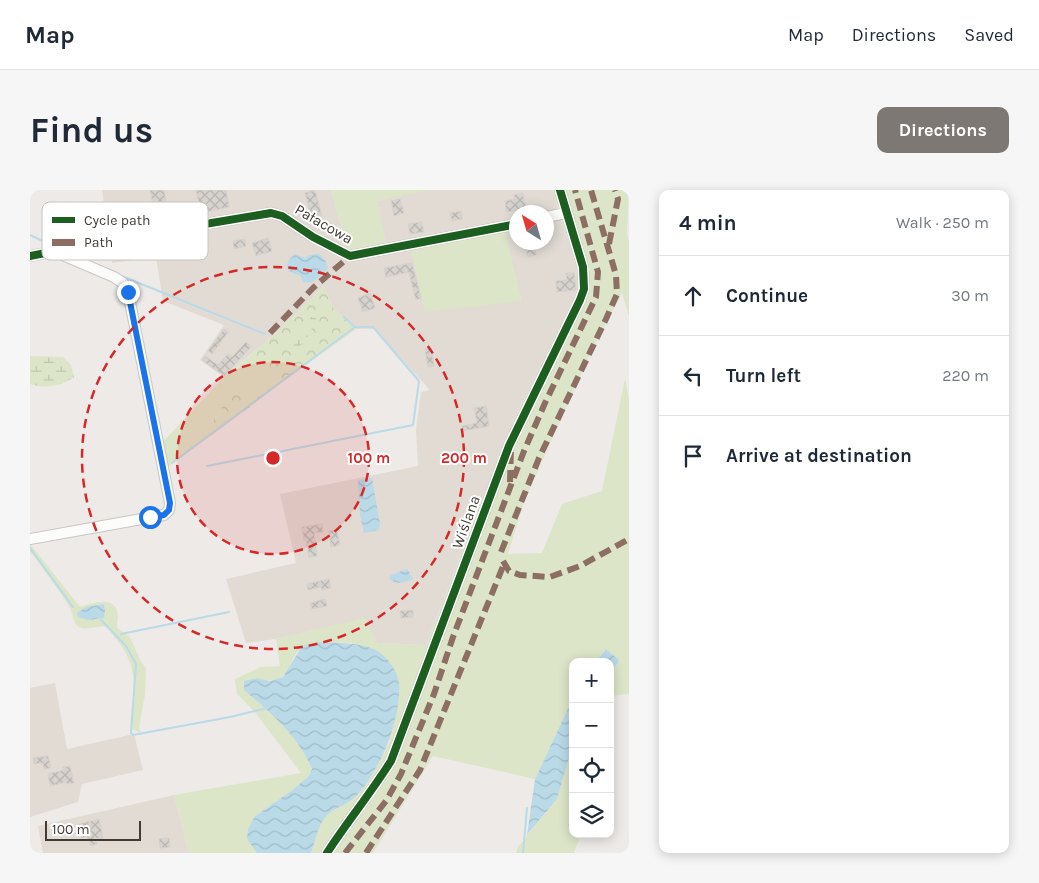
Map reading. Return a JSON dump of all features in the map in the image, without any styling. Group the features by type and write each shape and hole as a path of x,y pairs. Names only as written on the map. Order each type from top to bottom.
{"street":[{"name":"Wiślana","path":"327,853 391,761 509,446 584,289 583,267 560,190"},
{"name":"Pałacowa","path":"208,224 271,213 282,216 312,237 350,256 509,225"},
{"path":"554,216 566,213"},
{"path":"30,539 164,515 169,510 170,503 128,292 123,283 114,277 74,260"}],"shaded area":[{"path":"102,190 331,190 347,249 386,246 377,201 426,190 553,190 562,223 576,261 580,279 579,290 545,361 517,413 426,645 377,643 365,619 276,639 246,643 226,579 296,563 280,494 418,466 416,429 421,392 430,390 374,329 356,329 333,308 324,286 276,333 224,377 200,360 224,325 163,301 156,260 208,260 208,202 104,202"},
{"path":"112,260 134,260 112,263"},
{"path":"55,683 67,749 134,734 143,770 82,784 78,802 30,817 30,688"},
{"path":"174,795 189,853 43,853 38,826"}],"green space":[{"path":"331,190 426,191 377,201 387,247 363,251 347,250"},
{"path":"553,190 629,190 627,233 629,242 629,316 622,293 591,352 524,502 508,554 542,553 562,504 602,491 625,379 629,399 629,694 614,696 614,668 619,660 606,649 599,658 569,658 569,707 535,779 433,756 373,853 311,853 324,818 353,799 360,792 390,741 352,643 319,642 302,646 282,677 268,680 257,678 244,690 274,716 299,746 312,769 309,776 255,816 247,838 257,853 189,853 174,795 301,773 254,711 237,694 235,679 261,667 280,666 276,639 365,618 377,643 426,645 517,413 545,361 579,290 577,265"},
{"path":"505,232 522,301 425,312 411,250"},
{"path":"324,286 333,308 356,329 277,386 248,357 276,333"},
{"path":"313,315 317,319 305,341 296,350 291,345"},
{"path":"30,356 63,357 71,365 74,377 64,383 53,386 35,386 30,384"},
{"path":"248,357 277,386 262,398 252,389 222,411 213,421 215,433 165,469 159,446 224,377"},
{"path":"242,389 252,389 262,398 215,433 213,421 222,411 221,402 231,393"},
{"path":"30,544 80,607 106,602 111,603 117,611 117,628 130,637 146,669 145,694 139,728 141,733 132,729 130,724 134,679 129,659 107,627 82,628 77,626 69,606 30,551"},
{"path":"569,758 569,838 580,838 574,853 516,853 518,847 557,799"}],"water":[{"path":"295,254 305,258 309,255 319,254 325,260 328,268 313,281 303,282 300,275 292,273 287,268 289,260"},
{"path":"372,478 380,524 379,530 364,533 360,515 358,480"},
{"path":"407,569 413,579 398,583 389,578 391,575"},
{"path":"104,604 104,618 88,620 78,617 77,613 86,607"},
{"path":"319,642 365,646 383,655 395,670 399,684 398,706 389,741 363,788 354,798 329,813 324,819 311,853 257,853 247,839 248,829 255,816 291,791 309,776 312,769 299,746 283,726 244,690 244,681 257,678 270,681 283,677 302,646"},
{"path":"606,649 619,660 614,668 614,658 599,658"},
{"path":"569,707 569,758 557,799 527,835 535,779"}],"building":[{"path":"150,190 164,190 166,202 152,202"},
{"path":"196,190 226,190 229,207 208,212 208,202 199,202"},
{"path":"315,190 322,216 312,219 305,193"},
{"path":"523,193 525,205 509,205 509,212 506,212 505,201 515,199 514,195"},
{"path":"400,199 404,213 394,216 391,201"},
{"path":"461,211 462,219 452,221 450,213"},
{"path":"422,222 424,232 410,234 408,224"},
{"path":"268,238 272,251 256,256 252,243"},
{"path":"245,239 246,246 234,249 233,241"},
{"path":"526,250 535,250 536,255 528,257"},
{"path":"412,263 421,298 416,300 409,272 386,277 384,268"},
{"path":"566,273 574,273 576,290 557,292 556,281 567,280"},
{"path":"370,293 375,308 363,312 358,298"},
{"path":"224,329 228,332 212,354 208,351"},
{"path":"246,342 251,347 224,376 202,360 205,356 218,365 228,354 232,357"},
{"path":"431,347 434,366 428,367 425,349"},
{"path":"486,406 489,426 463,431 462,426 477,423 474,408"},
{"path":"322,524 323,532 314,533 317,556 309,557 302,527"},
{"path":"337,530 340,545 331,547 329,531"},
{"path":"329,579 331,588 322,590 321,587 308,590 307,584"},
{"path":"325,599 327,606 312,609 310,603"},
{"path":"413,610 413,617 401,618 400,611"},
{"path":"48,756 51,768 44,769 43,763 34,764 33,758"},
{"path":"70,766 74,783 67,784 66,782 50,786 48,774 64,770 63,767"},
{"path":"99,819 103,838 95,839 97,844 91,846 87,836 82,838 79,824"},
{"path":"169,838 170,847 160,848 159,839"}],"waterway":[{"path":"30,235 42,241"},
{"path":"119,275 265,334"},
{"path":"207,466 413,425 419,381 373,327 355,327 344,317"},
{"path":"172,463 355,327"},
{"path":"30,548 73,607"},
{"path":"121,634 229,612"},
{"path":"101,620 126,646 136,664 131,733 133,735 268,708"},
{"path":"523,853 527,808"}],"marked path":[{"path":"345,853 386,801 401,774 434,694 453,637 524,451 596,297 598,272 575,190"},
{"path":"501,552 539,458 617,294 616,275 591,190"},
{"path":"609,244 618,199 615,190"},
{"path":"270,333 313,288 350,256"},
{"path":"510,482 511,449"},
{"path":"503,561 509,571 520,575 550,577 580,566 629,539"},
{"path":"366,853 420,770 504,564"}],"cycle path":[{"path":"327,853 391,761 509,446 584,289 583,267 560,190"},
{"path":"208,224 271,213 282,216 313,237 350,256 509,226"},
{"path":"30,256 42,254"}],"route":[{"path":"128,292 170,503 169,510 164,515 150,517"}]}
